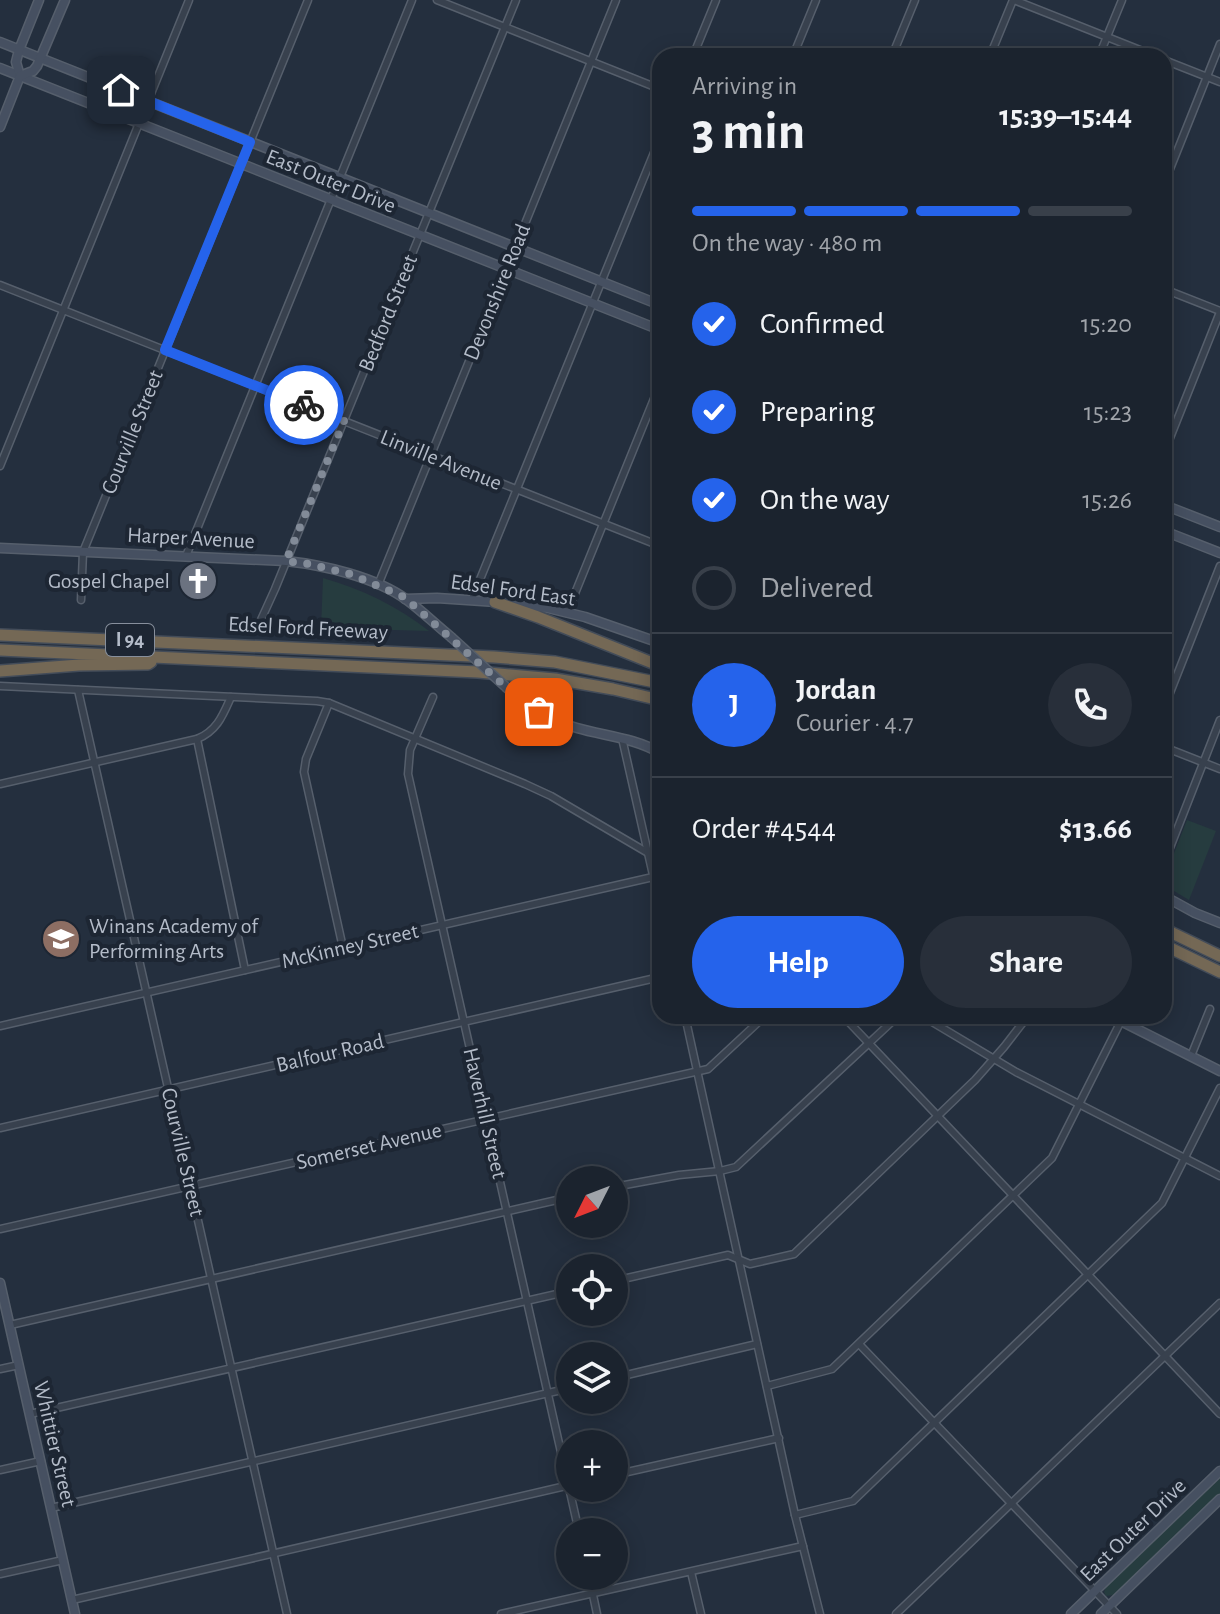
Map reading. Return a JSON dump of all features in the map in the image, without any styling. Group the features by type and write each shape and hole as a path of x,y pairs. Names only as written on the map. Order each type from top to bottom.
{"highway":[{"path":"495,602 652,663"},
{"name":"Edsel Ford Freeway","path":"0,635 494,657 555,662 652,681"},
{"name":"Edsel Ford Freeway","path":"0,650 478,672 555,679 652,698"},
{"path":"0,671 148,664 158,658"},
{"path":"1172,933 1220,956"},
{"path":"1172,949 1220,972"},
{"path":"1193,960 1220,979"}],"street":[{"path":"0,127 20,76 16,62 19,50 39,0"},
{"path":"20,76 33,71 41,59 65,0"},
{"path":"0,466 189,0"},
{"name":"Courville Street","path":"81,600 83,552 308,0"},
{"path":"186,556 412,0"},
{"path":"437,0 652,86"},
{"name":"Bedford Street","path":"258,623 516,0"},
{"name":"Devonshire Road","path":"378,585 616,0"},
{"path":"696,48 716,0"},
{"path":"796,48 816,0"},
{"path":"895,48 915,0"},
{"path":"993,48 1013,0 1135,48"},
{"path":"1102,48 1122,0"},
{"name":"East Outer Drive","path":"0,42 652,302"},
{"path":"1172,164 1220,44"},
{"path":"1172,63 1220,82"},
{"name":"East Outer Drive","path":"0,68 652,327"},
{"path":"472,599 652,158"},
{"name":"Linville Avenue","path":"0,285 652,543"},
{"path":"1172,292 1220,311 1172,433"},
{"path":"567,613 652,404"},
{"path":"1172,508 1220,527"},
{"path":"1172,534 1220,553"},
{"name":"Harper Avenue","path":"0,548 286,561 333,569 378,585 405,599 507,688 552,719 652,749"},
{"path":"1172,688 1220,566"},
{"name":"Edsel Ford East","path":"405,599 472,599 548,608 652,640"},
{"path":"0,686 329,703 538,790 652,855"},
{"name":"Courville Street","path":"78,690 287,1614"},
{"path":"0,784 206,736 219,722 231,697"},
{"name":"Haverhill Street","path":"433,697 408,756 408,774 556,1430"},
{"path":"329,703 309,750 304,772 343,948"},
{"path":"1172,843 1220,720"},
{"path":"622,738 652,872"},
{"path":"197,739 245,970"},
{"path":"1172,750 1220,769"},
{"name":"McKinney Street","path":"0,1026 652,877"},
{"path":"1172,900 1220,923"},
{"name":"Balfour Road","path":"0,1128 652,979"},
{"path":"1191,1056 1210,1009"},
{"path":"687,1024 795,1515 820,1614"},
{"name":"Somerset Avenue","path":"0,1229 708,1069 756,1024"},
{"path":"850,1024 1220,1414"},
{"path":"628,1184 736,1167 890,1024"},
{"path":"936,1024 1079,1104 1220,1176"},
{"path":"628,1278 728,1255 750,1264 794,1254 937,1117 994,1058 1022,1024"},
{"path":"767,1386 828,1371 1052,1158 1119,1024"},
{"path":"1127,1024 1220,1071"},
{"path":"795,1515 853,1501 1162,1203 1220,1088"},
{"path":"10,1325 556,1200"},
{"name":"Whittier Street","path":"0,1283 75,1614"},
{"path":"30,1414 556,1294"},
{"path":"896,1614 1220,1303"},
{"path":"628,1375 757,1344"},
{"path":"859,1344 1117,1614"},
{"path":"0,1369 19,1365"},
{"path":"51,1508 556,1391"},
{"path":"628,1472 779,1438"},
{"path":"0,1470 41,1461"},
{"name":"East Outer Drive","path":"1071,1614 1220,1471"},
{"path":"72,1600 556,1488"},
{"name":"East Outer Drive","path":"1101,1614 1220,1499"},
{"path":"501,1614 803,1546"},
{"path":"0,1574 63,1560"},
{"path":"691,1572 701,1614"},
{"path":"591,1590 597,1614"}],"green space":[{"path":"323,578 379,599 429,631 321,628"},
{"path":"1187,820 1216,831 1189,900 1172,890 1172,858"},
{"path":"1220,1477 1220,1494 1114,1595 1106,1596 1106,1587"}],"way so far":[{"path":"304,405 344,421 286,561 350,574 404,597 507,688 539,712"}],"place":[{"name":"Gospel Chapel","path":"198,581"},
{"name":"Winans Academy of Performing Arts","path":"61,939"}],"route":[{"path":"121,90 250,142 165,350 304,405"}]}
